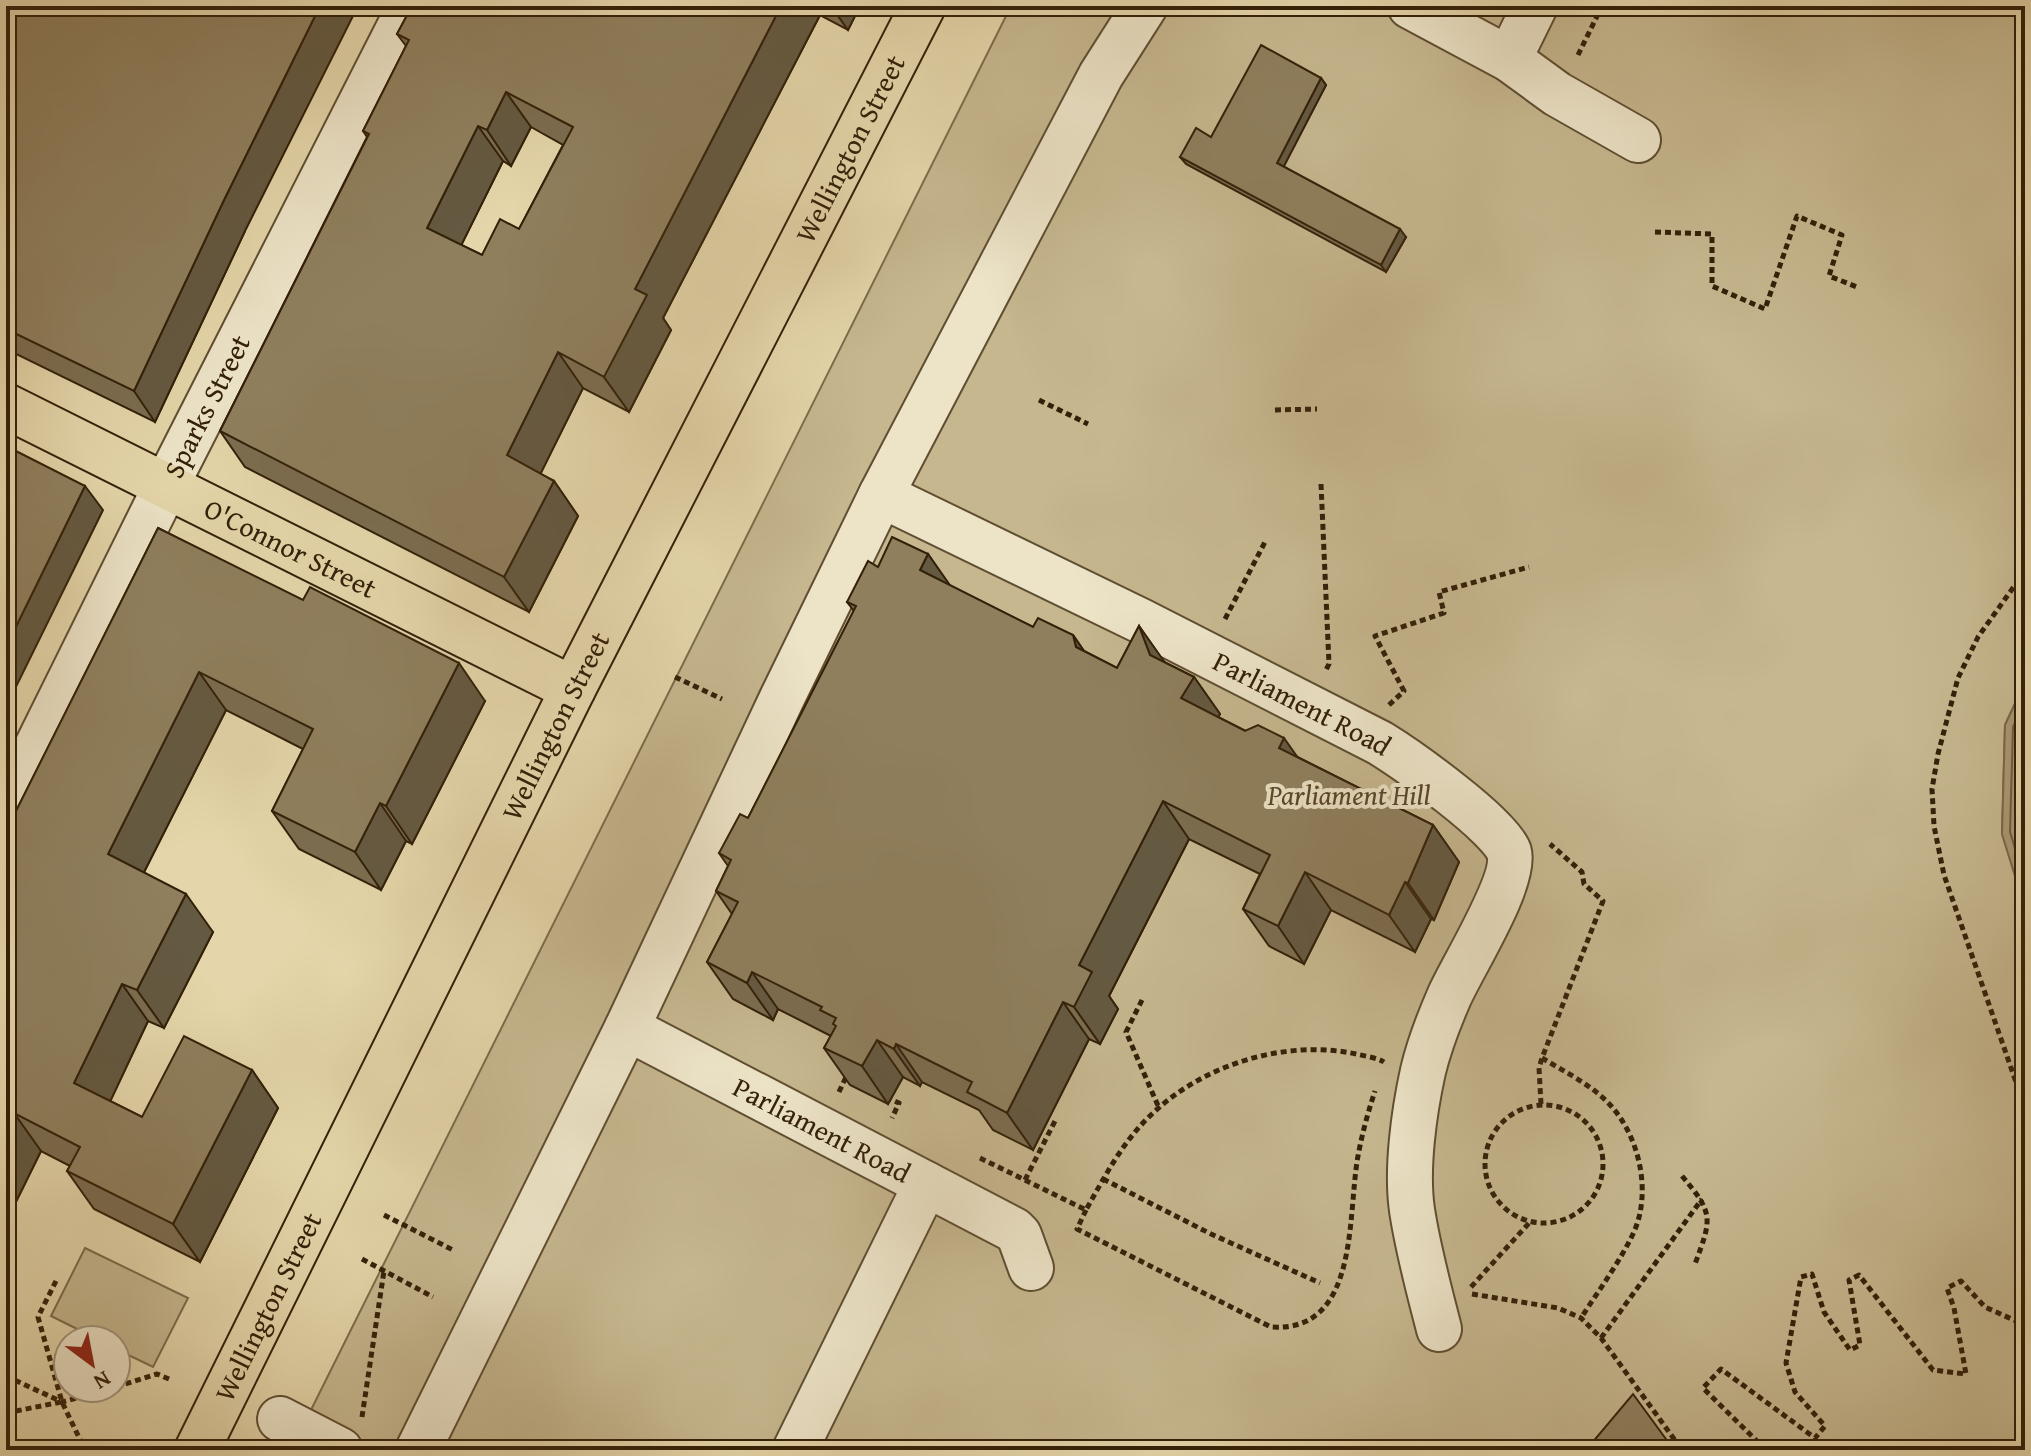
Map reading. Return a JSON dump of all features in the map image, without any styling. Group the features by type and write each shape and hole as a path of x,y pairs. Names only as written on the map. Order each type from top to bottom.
{"main road":[{"name":"Wellington Street","path":"197,1450 573,689 923,6"},
{"name":"O'Connor Street","path":"6,406 573,689"}],"street":[{"name":"Sparks Street","path":"6,809 410,6"},
{"path":"418,1450 627,1028 881,495 1101,75 1145,6"},
{"path":"1410,6 1509,59 1557,94 1638,140"},
{"path":"1509,59 1535,6"},
{"name":"Parliament Road","path":"881,495 1207,654 1380,743 1404,757 1496,833 1509,852 1508,878 1440,1020 1424,1068 1416,1113 1412,1208 1439,1329"},
{"name":"Parliament Road","path":"627,1028 926,1184 795,1450"},
{"path":"926,1184 1014,1230 1019,1235 1031,1268"},
{"path":"280,1419 351,1435"}],"path":[{"path":"1578,55 1602,6"},
{"path":"1655,232 1712,234 1712,286 1765,309 1797,216 1842,235 1829,276 1857,287"},
{"path":"1039,400 1088,424"},
{"path":"1275,410 1317,409"},
{"path":"1320,680 1329,664 1321,484"},
{"path":"1207,654 1265,542"},
{"path":"1383,711 1404,691 1375,636 1444,613 1439,592 1529,567"},
{"path":"2025,571 1978,637 1958,678 1932,789 1934,826 1944,875 2025,1108"},
{"path":"675,677 722,699"},
{"path":"1541,1104 1539,1068 1542,1058 1603,901 1584,884 1582,872 1548,843"},
{"path":"1142,1000 1126,1032 1159,1108"},
{"path":"1376,1089 1357,1158 1348,1237 1337,1288 1317,1316 1303,1324 1271,1327 1077,1229 1103,1179 1130,1137 1159,1108 1206,1076 1258,1056 1309,1048 1338,1050 1385,1061 1380,1075"},
{"path":"1542,1058 1591,1088 1611,1106 1631,1138 1641,1172 1640,1212 1634,1231 1581,1318"},
{"path":"839,1092 846,1077 853,1080"},
{"path":"877,1092 899,1103 892,1118"},
{"path":"1541,1104 1574,1112 1587,1122 1597,1136 1602,1152 1603,1169 1591,1201 1579,1212 1555,1222 1530,1222 1512,1215 1498,1203 1488,1186 1484,1168 1486,1149 1493,1132 1506,1118 1522,1108 1541,1104"},
{"path":"1025,1180 1055,1121"},
{"path":"980,1158 1086,1210"},
{"path":"1682,1176 1702,1199 1708,1212 1708,1223 1695,1264"},
{"path":"1103,1179 1211,1234 1320,1283"},
{"path":"1601,1338 1702,1199"},
{"path":"384,1215 455,1251"},
{"path":"1530,1222 1464,1293 1558,1308 1581,1318 1601,1338 1682,1450"},
{"path":"362,1259 433,1297"},
{"path":"351,1435 384,1271"},
{"path":"1766,1450 1703,1388 1721,1369 1815,1438 1825,1426 1795,1392 1786,1363 1801,1277 1812,1274 1824,1312 1850,1350 1860,1345 1849,1280 1859,1275 1933,1370 1966,1374 1954,1308 1947,1288 1961,1281 1985,1307 2025,1325"},
{"path":"52,1367 38,1317 56,1281"},
{"path":"132,1382 157,1374 169,1379"},
{"path":"6,1376 52,1397"},
{"path":"6,1413 52,1404"},
{"path":"63,1404 85,1450"}],"green space":[{"name":"Parliament Hill","path":"1011,6 2025,6 2025,682 2005,725 2002,833 2025,908 2025,1450 291,1450"},
{"path":"85,1248 188,1298 153,1367 132,1357 132,1324 67,1324 51,1316"}],"water":[{"path":"2025,682 2025,908 2002,834 2005,725"}],"building":[{"path":"6,6 320,6 134,391 6,329"},
{"path":"412,6 781,6 635,289 647,295 604,377 558,352 507,455 554,481 504,577 220,431 369,134 363,131 409,40 397,34","holes":["506,92 573,127 519,229 500,219 482,255 427,228 478,126 487,130"]},
{"path":"1261,45 1321,78 1277,163 1400,229 1381,265 1180,157 1196,128 1211,137"},
{"path":"6,446 85,486 6,647"},
{"path":"158,528 303,600 310,587 459,663 386,806 380,803 355,852 272,811 313,729 199,672 108,854 186,894 137,990 122,984 74,1083 142,1117 184,1036 252,1070 173,1224 67,1171 80,1147 14,1113 6,1129 6,831"},
{"path":"892,537 928,554 920,570 1033,627 1038,618 1073,635 1076,647 1117,668 1139,626 1150,655 1194,677 1181,698 1245,731 1258,725 1284,738 1279,748 1433,825 1408,883 1405,882 1389,915 1305,872 1278,926 1243,909 1270,855 1163,801 1079,965 1092,972 1074,1007 1063,1002 1007,1113 967,1092 972,1082 896,1044 894,1049 877,1040 862,1066 824,1048 836,1026 833,1024 836,1018 820,1010 822,1007 752,972 747,983 707,962 738,902 716,891 731,860 719,853 740,814 748,818 856,606 847,602 868,561 878,567"},
{"path":"1633,1394 1674,1450 1586,1450"}]}
